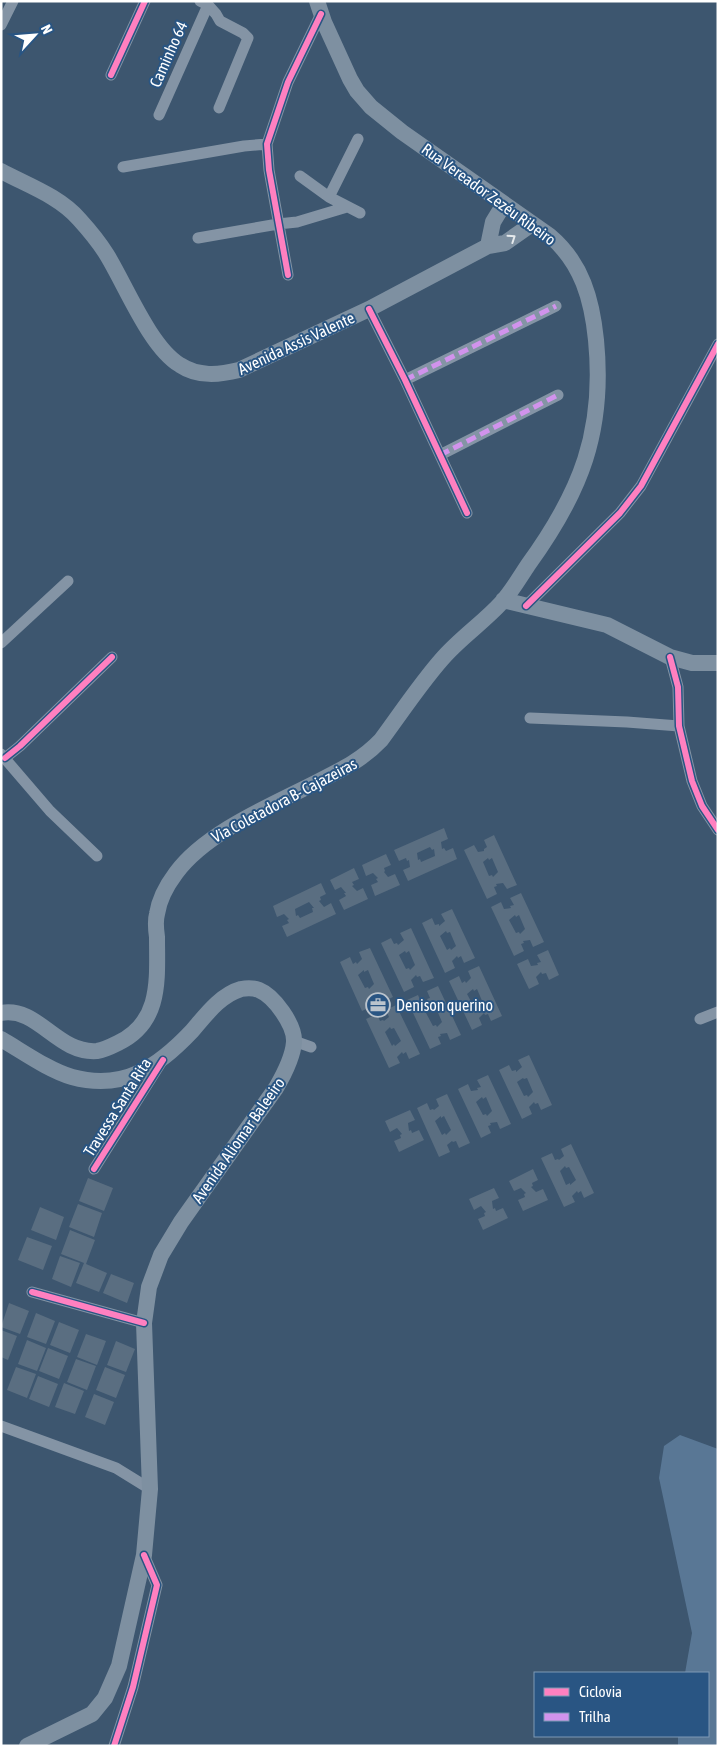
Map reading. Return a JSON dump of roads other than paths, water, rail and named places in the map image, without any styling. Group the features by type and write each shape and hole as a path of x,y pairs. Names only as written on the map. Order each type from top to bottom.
{"main road":[{"name":"Rua Vereador Zezéu Ribeiro","path":"319,8 350,79 364,99 402,132 560,245 569,256 584,282 592,310 597,349 596,410 593,435 583,470 568,503 544,543 503,600 482,622"},
{"name":"Avenida Assis Valente","path":"1,171 63,204 78,217 107,255 144,322 160,345 176,362 195,372 222,375 239,370 369,309 488,246 505,243 532,224"},
{"path":"488,246 493,222 504,204"},
{"path":"503,600 607,625 670,657 692,663 718,664"},
{"name":"Via Coletadora B- Cajazeiras","path":"1,1013 16,1012 29,1017 53,1036 74,1047 86,1050 97,1051 108,1047 139,1030 152,1008 155,992 157,974 156,915 168,884 177,871 205,842 254,814 354,763 369,752 381,740 442,658 482,622"},
{"path":"1,1039 58,1071 71,1076 96,1081 130,1076 162,1060 173,1051 214,1007 228,996 240,989 252,988 269,996 286,1016 294,1041"},
{"name":"Avenida Aliomar Baleeiro","path":"27,1746 92,1714 105,1698 119,1666 144,1555 150,1488 144,1323 149,1287 161,1255 181,1222 276,1088 284,1074 294,1041"}],"street":[{"path":"1,25 13,1"},
{"path":"110,75 145,1"},
{"path":"204,3 220,20 248,37 219,108"},
{"name":"Caminho 64","path":"159,116 204,3"},
{"path":"288,275 266,144 288,82 319,8"},
{"path":"329,197 358,139"},
{"path":"123,167 244,146 266,144"},
{"path":"300,176 329,197 360,213"},
{"path":"198,238 297,222 347,207"},
{"path":"405,380 556,306"},
{"path":"369,309 405,380 467,513"},
{"path":"526,606 620,513 641,486 718,344"},
{"path":"440,455 558,395"},
{"path":"1,643 68,581"},
{"path":"97,856 50,811 3,756 20,746 112,657"},
{"path":"670,657 678,687 679,726 692,781 702,806 718,830"},
{"path":"530,718 679,726"},
{"path":"700,1019 718,1012"},
{"path":"294,1041 311,1047"},
{"name":"Travessa Santa Rita","path":"94,1169 162,1060"},
{"path":"32,1292 144,1323"},
{"path":"1,1426 116,1468 150,1488"},
{"path":"114,1746 133,1687 157,1585 144,1555"}],"water":[{"path":"680,1435 718,1449 718,1746 678,1746 678,1737 709,1737 709,1672 685,1672 692,1633 659,1478 664,1446"}],"place":[{"name":"Denison querino","path":"378,1005"}]}
